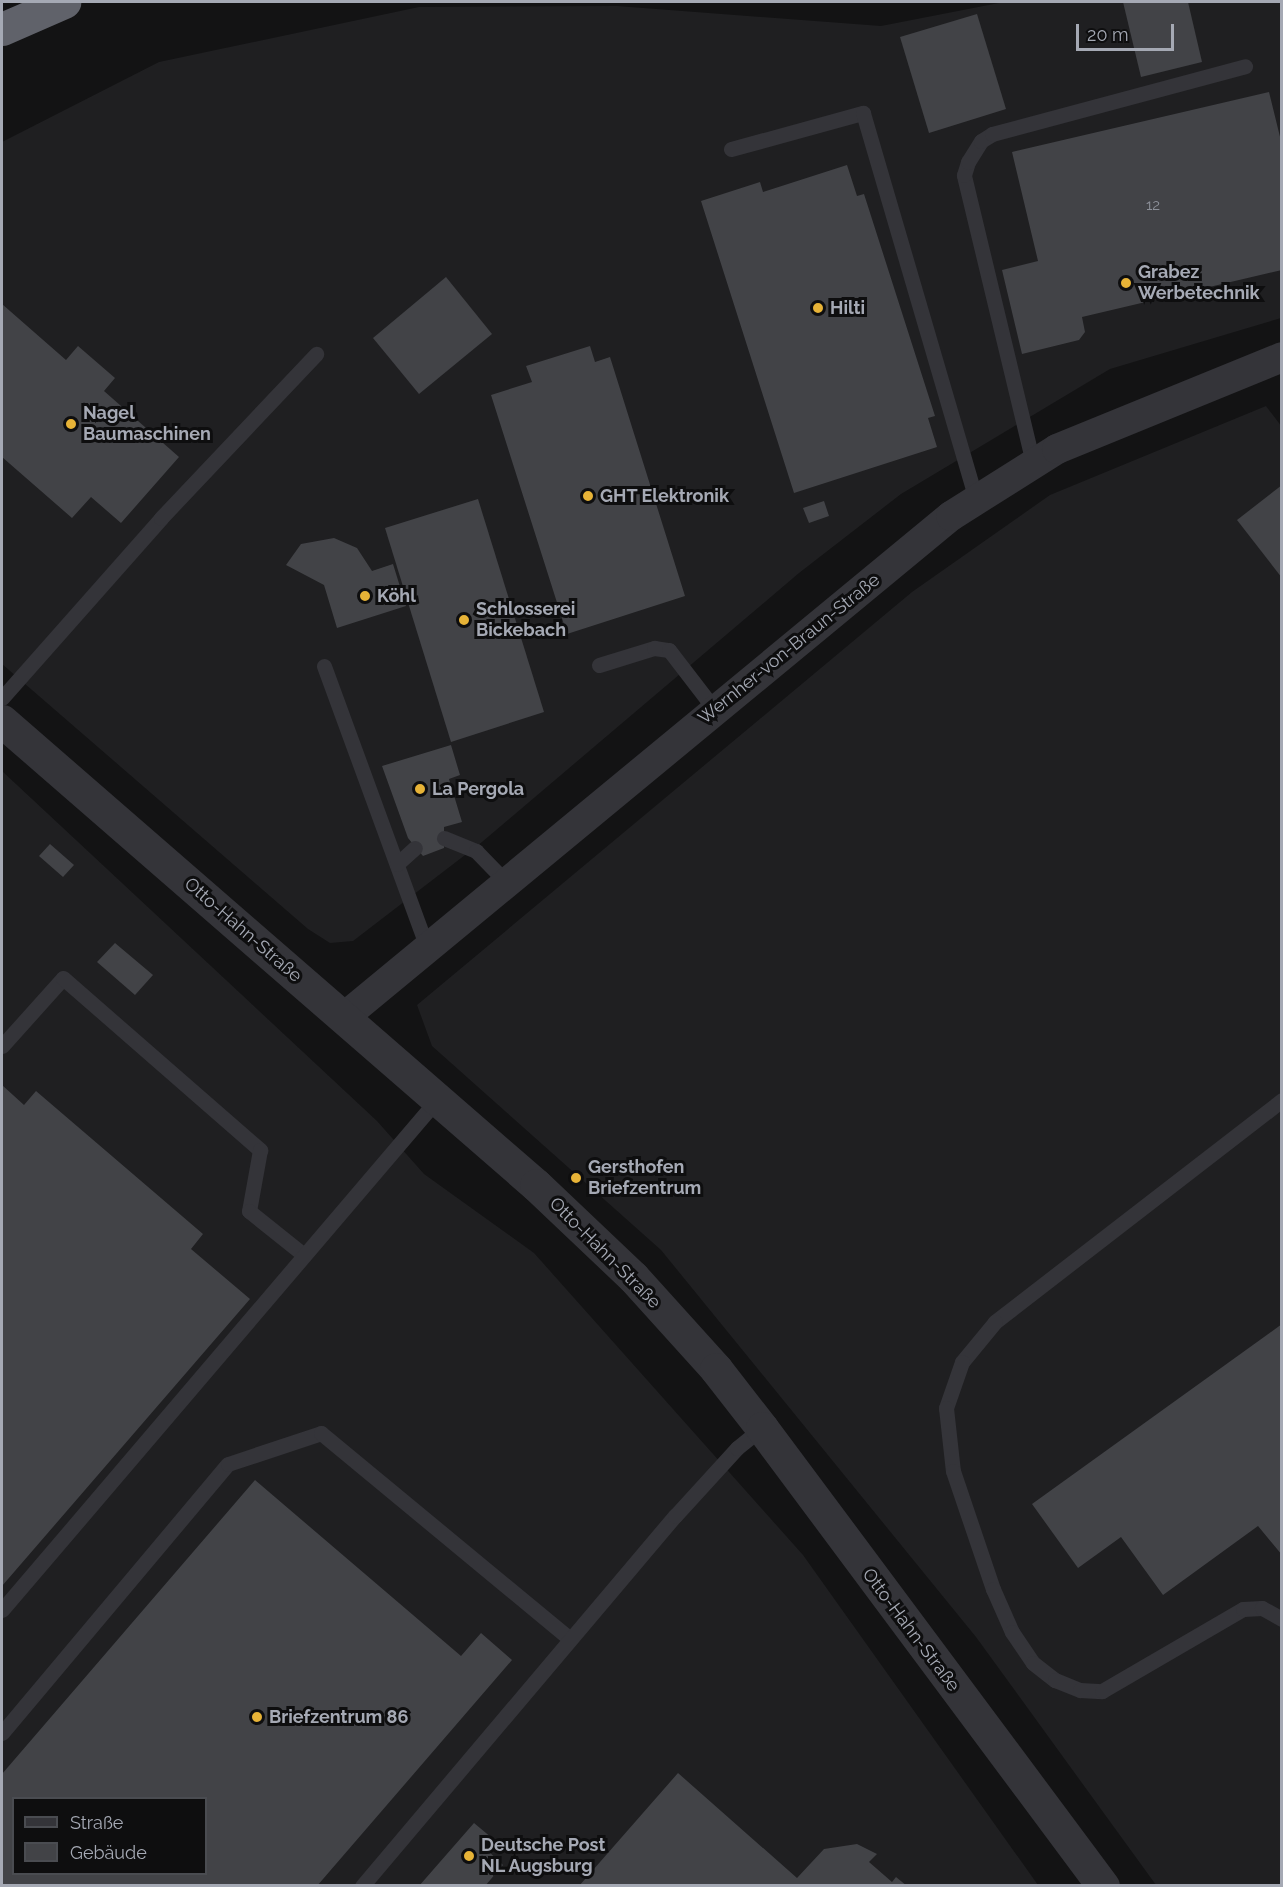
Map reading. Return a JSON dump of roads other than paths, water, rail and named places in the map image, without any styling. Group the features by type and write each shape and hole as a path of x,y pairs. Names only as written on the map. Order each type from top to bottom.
{"highway":[{"path":"2,29 64,2"}],"street":[{"name":"Wernher-von-Braun-Straße","path":"344,1018 427,946 951,516 1057,448 1281,357"},
{"name":"Otto-Hahn-Straße","path":"2,721 344,1018 436,1101 536,1185 633,1277 716,1369 762,1428 1103,1886"}],"lane":[{"path":"1033,464 964,175 968,162 981,141 992,134 1245,66"},
{"path":"731,149 863,113 976,499"},
{"path":"2,698 161,518 316,354"},
{"path":"599,665 654,648 669,650 715,710"},
{"path":"324,666 427,946"},
{"path":"444,838 476,851 506,882"},
{"path":"397,864 416,848"},
{"path":"2,1046 63,978 261,1150 249,1211 304,1255"},
{"path":"1281,1100 995,1322 962,1362 946,1408 953,1471 993,1589 1012,1632 1033,1663 1055,1680 1080,1690 1102,1691 1243,1609 1262,1608 1281,1619"},
{"path":"2,1610 436,1101"},
{"path":"363,1886 675,1516 737,1448 762,1428"},
{"path":"2,1733 228,1464 321,1434 570,1639"}],"place":[{"name":"Grabez Werbetechnik","path":"1126,283"},
{"name":"Hilti","path":"818,308"},
{"name":"Nagel Baumaschinen","path":"71,424"},
{"name":"GHT Elektronik","path":"588,496"},
{"name":"Köhl","path":"365,596"},
{"name":"Schlosserei Bickebach","path":"464,620"},
{"name":"La Pergola","path":"420,789"},
{"name":"Gersthofen Briefzentrum","path":"576,1178"},
{"name":"Briefzentrum 86","path":"257,1717"},
{"name":"Deutsche Post NL Augsburg","path":"469,1856"}]}
